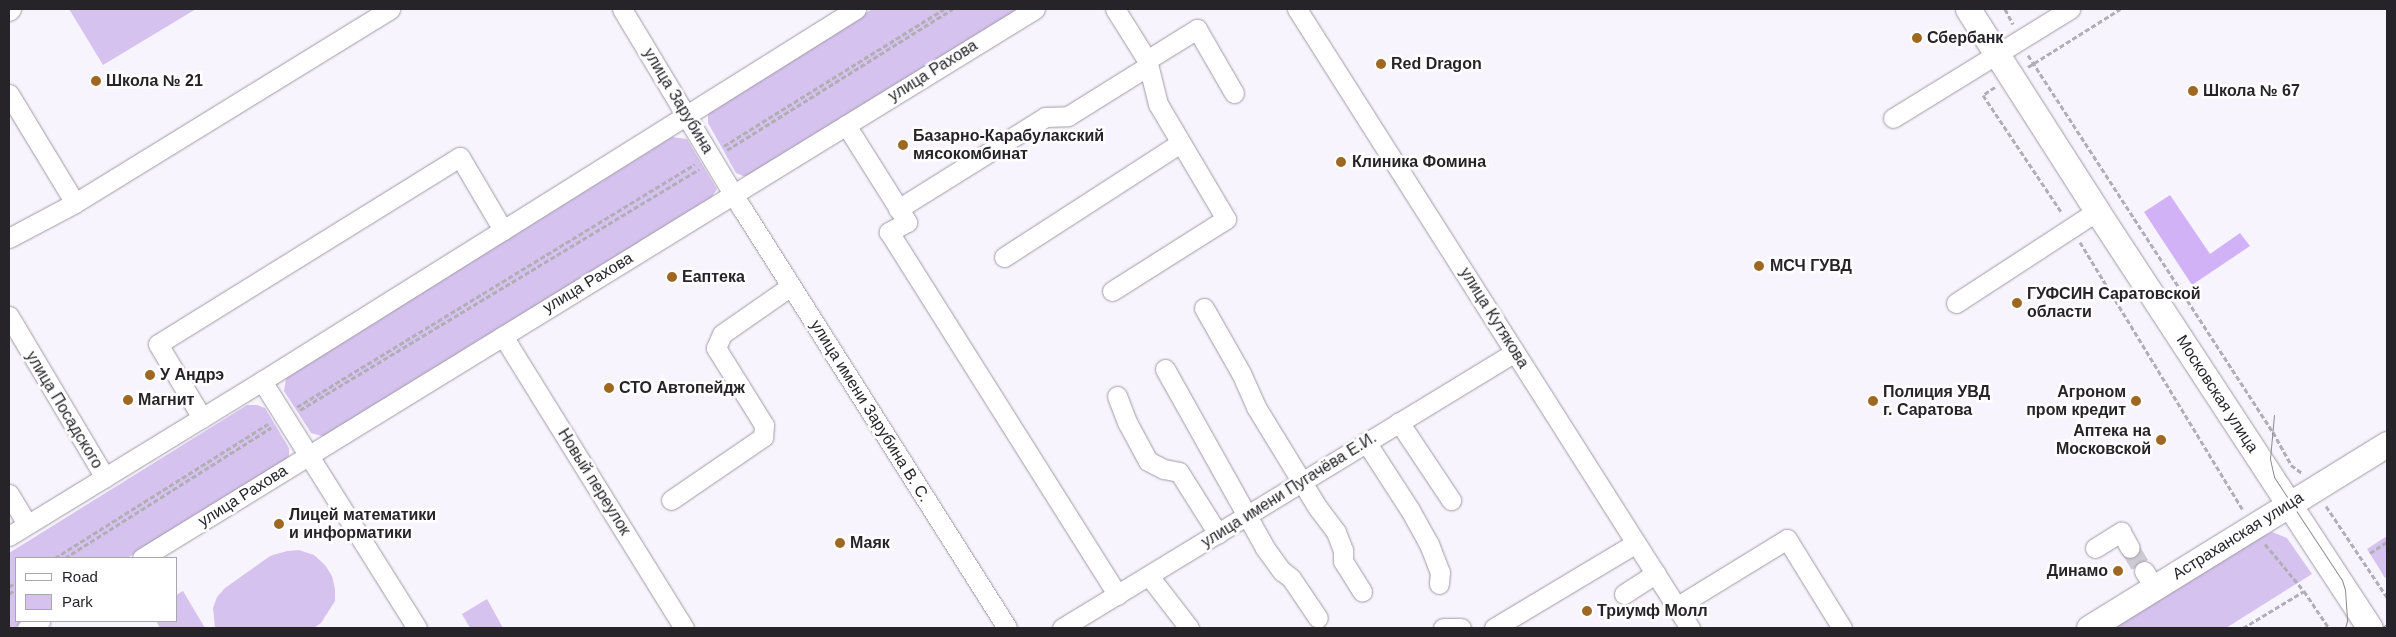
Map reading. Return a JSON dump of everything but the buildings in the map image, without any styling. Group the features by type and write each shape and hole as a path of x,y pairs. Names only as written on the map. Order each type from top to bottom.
{"main road":[{"name":"Московская улица","path":"1968,9 1997,54 2022,71 2097,211 2370,628"},
{"name":"Астраханская улица","path":"2089,628 2149,579 2251,527 2387,444"}],"street":[{"path":"9,238 75,203 362,16 390,9"},
{"name":"улица Зарубина","path":"622,9 687,114 733,194"},
{"path":"9,536 262,381 856,9"},
{"name":"улица Рахова","path":"144,557 1035,9"},
{"path":"1112,291 1226,219 1158,104 1147,63 1115,9"},
{"name":"улица Кутякова","path":"1297,9 1690,628"},
{"path":"1892,118 2070,9"},
{"path":"898,209 1045,117 1068,116 1197,29 1234,93"},
{"path":"9,94 75,203"},
{"path":"846,125 907,222 890,232 1118,595"},
{"path":"1004,257 1180,143"},
{"path":"202,418 158,344 166,339 460,157 503,230"},
{"name":"улица имени Зарубина В. С.","path":"733,194 1006,628"},
{"path":"1956,303 2097,211"},
{"path":"671,500 763,437 764,424 716,348 722,334 791,286"},
{"path":"1204,308 1240,373 1256,407 1302,482 1336,532 1343,550 1343,561 1362,591"},
{"name":"улица Посадского","path":"9,316 105,478"},
{"name":"Новый переулок","path":"503,336 684,628"},
{"name":"улица имени Пугачёва Е.И.","path":"1062,628 1515,352"},
{"path":"1165,369 1265,548 1282,571 1292,578 1318,618"},
{"path":"262,381 310,454 417,628"},
{"path":"1117,396 1127,422 1148,461 1164,469 1179,472 1218,534"},
{"path":"1399,422 1451,500"},
{"path":"1366,442 1410,510 1429,544 1440,572 1439,584"},
{"path":"9,494 27,524"},
{"path":"2095,548 2121,532 2130,548"},
{"path":"1676,608 1787,539 1842,628"},
{"path":"1494,628 1636,543"},
{"path":"1624,594 1656,574"},
{"path":"1149,576 1189,628"},
{"path":"27,628 38,622"},
{"path":"1443,628 1460,628"}],"path":[{"path":"67,557 285,417 711,157 944,9"},
{"path":"56,557 953,9"},
{"path":"2005,9 2020,38 2022,71"},
{"path":"2120,9 1983,95 2071,227 2251,527 2304,591 2329,628"},
{"path":"2022,71 2050,87 2273,432 2291,465 2302,473 2314,488 2387,597"},
{"path":"2370,553 2387,542"},
{"path":"2243,628 2304,591"}],"green space":[{"path":"69,9 196,9 103,65"},
{"path":"872,9 1021,9 750,176 736,173 708,123 708,114 712,107"},
{"path":"672,137 687,139 717,189 712,197 325,437 311,433 284,391 286,378"},
{"path":"247,405 257,405 265,408 289,448 289,456 283,462 129,557 15,557 15,622 24,622 14,628 9,628 9,553"},
{"path":"2272,532 2287,538 2312,574 2226,628 2111,628 2253,541"},
{"path":"2387,536 2387,577 2385,578 2367,549"},
{"path":"299,550 314,555 325,565 332,576 335,601 321,623 314,628 215,628 213,608 217,597 225,588 270,556"},
{"path":"183,591 205,628 160,628 157,622 178,622 178,594"},
{"path":"487,599 503,628 470,628 462,614"}],"shaded area":[{"path":"2170,195 2210,254 2240,233 2250,246 2192,285 2144,212"}],"tunnel":[{"path":"2130,548 2144,571"}],"tram line":[{"path":"2274,415 2270,459 2274,477 2342,580 2345,590 2347,621 2345,628"},
{"path":"2381,628 2387,624"}],"place":[{"name":"Сбербанк","path":"1917,38"},
{"name":"Red Dragon","path":"1381,64"},
{"name":"Школа № 21","path":"96,81"},
{"name":"Школа № 67","path":"2193,91"},
{"name":"Базарно-Карабулакский мясокомбинат","path":"903,145"},
{"name":"Клиника Фомина","path":"1341,162"},
{"name":"МСЧ ГУВД","path":"1759,266"},
{"name":"Еаптека","path":"672,277"},
{"name":"ГУФСИН Саратовской области","path":"2017,303"},
{"name":"У Андрэ","path":"150,375"},
{"name":"СТО Автопейдж","path":"609,388"},
{"name":"Магнит","path":"128,400"},
{"name":"Полиция УВД г. Саратова","path":"1873,401"},
{"name":"Агроном пром кредит","path":"2136,401"},
{"name":"Аптека на Московской","path":"2161,440"},
{"name":"Лицей математики и информатики","path":"279,524"},
{"name":"Маяк","path":"840,543"},
{"name":"Динамо","path":"2118,571"},
{"name":"Триумф Молл","path":"1587,611"}]}
